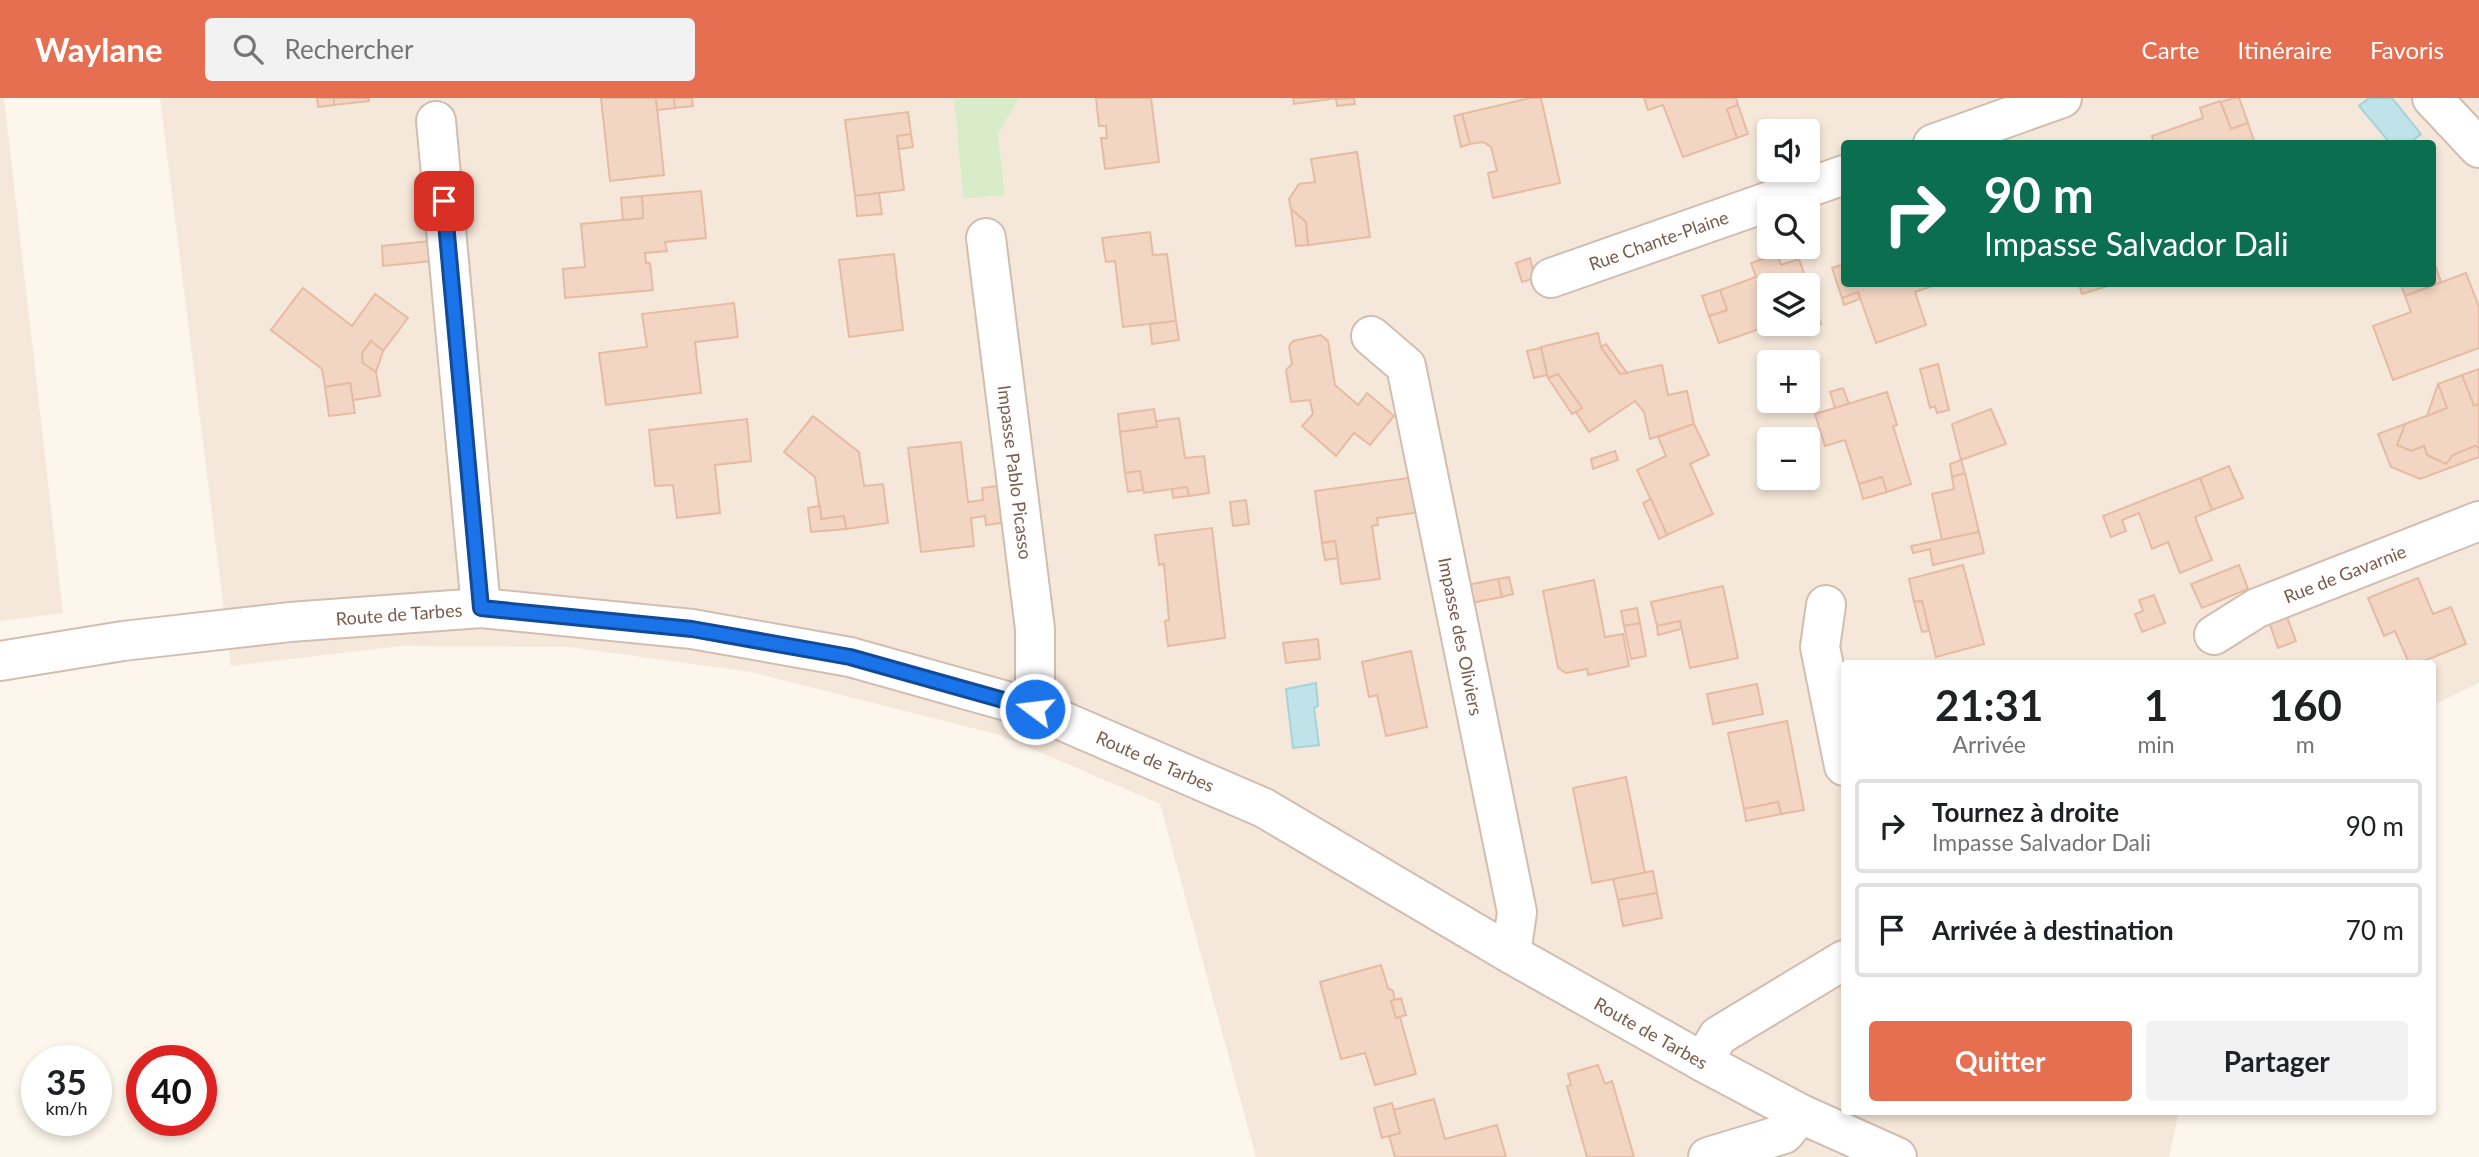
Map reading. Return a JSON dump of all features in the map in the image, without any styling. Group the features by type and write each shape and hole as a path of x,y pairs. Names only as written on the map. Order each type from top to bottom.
{"street":[{"path":"1944,140 2062,98"},
{"path":"2432,98 2479,148"},
{"path":"436,121 481,608"},
{"name":"Rue Chante-Plaine","path":"1551,278 1841,175"},
{"name":"Impasse Pablo Picasso","path":"986,238 1035,629 1035,709"},
{"name":"Impasse des Oliviers","path":"1371,336 1406,366 1517,912 1511,954"},
{"name":"Rue de Gavarnie","path":"2214,635 2257,608 2479,521"},
{"path":"1826,605 1820,647 1841,751"},
{"name":"Route de Tarbes","path":"0,661 123,641 290,622 481,608 692,629 837,655 1035,709 1264,808 1511,954 1703,1062 1801,1114 1897,1157"},
{"path":"1703,1062 1718,1036 1841,962"},
{"path":"1708,1157 1784,1134 1801,1114"}],"shaded area":[{"path":"0,98 4,98 63,613 0,621"},
{"path":"160,98 954,98 963,199 1005,195 998,134 1019,98 2479,98 2479,683 2436,704 2436,660 1841,660 1841,1115 2178,1115 2169,1157 1256,1157 1160,804 1000,735 751,672 569,647 402,646 231,666"}],"green space":[{"path":"954,98 1019,98 998,134 1005,195 963,199"}],"water":[{"path":"2369,98 2392,98 2421,134 2414,140 2387,140 2359,106"},
{"path":"1316,683 1318,706 1314,708 1319,745 1293,748 1286,689"}],"building":[{"path":"317,98 334,98 334,105 318,107"},
{"path":"334,98 369,98 369,101 334,105"},
{"path":"601,98 656,98 664,175 610,181"},
{"path":"656,98 674,98 675,108 657,110"},
{"path":"674,98 692,98 693,106 675,108"},
{"path":"1096,98 1151,98 1159,162 1105,169 1101,138 1107,138 1106,126 1099,126"},
{"path":"1293,98 1339,98 1294,104"},
{"path":"1354,98 1355,104 1337,106 1336,99"},
{"path":"1530,98 1541,98 1560,183 1493,198 1488,173 1497,171 1491,147 1483,142 1470,144 1462,114"},
{"path":"1644,98 1736,98 1738,105 1727,109 1737,138 1683,157 1663,105 1648,110"},
{"path":"2239,98 2248,123 2231,129 2221,102"},
{"path":"2220,101 2231,129 2248,123 2254,140 2153,140 2152,136 2203,118 2200,108"},
{"path":"1738,105 1748,134 1737,138 1727,109"},
{"path":"908,112 911,134 897,136 904,190 855,196 845,120"},
{"path":"1462,114 1470,144 1461,147 1454,116"},
{"path":"911,134 913,147 899,149 897,136"},
{"path":"1357,152 1370,237 1308,245 1306,222 1291,209 1289,199 1299,184 1315,182 1311,159"},
{"path":"701,191 706,238 665,242 667,251 645,253 646,263 650,263 653,290 565,298 563,269 585,267 581,224 643,218 642,196"},
{"path":"879,193 882,214 857,216 855,196"},
{"path":"642,196 643,218 623,220 621,198"},
{"path":"1291,209 1306,222 1308,245 1296,246"},
{"path":"1150,232 1153,255 1167,254 1176,321 1123,327 1115,261 1106,262 1102,238"},
{"path":"430,241 432,261 383,266 382,246"},
{"path":"894,254 903,330 849,337 839,260"},
{"path":"1530,258 1535,278 1522,282 1516,263"},
{"path":"1763,259 1779,259 1781,265 1799,259 1804,273 1757,273 1757,330 1719,343 1709,316 1727,310 1720,290 1756,277 1751,263"},
{"path":"1841,265 1841,287 1929,287 1915,292 1926,325 1876,343 1858,292 1842,298 1832,268"},
{"path":"2436,268 2441,282 2436,284"},
{"path":"2466,273 2479,307 2479,348 2393,380 2373,326 2411,312 2405,296 2436,287 2436,284"},
{"path":"2080,287 2104,287 2082,294"},
{"path":"2402,287 2428,287 2405,296"},
{"path":"303,288 352,326 375,294 408,318 383,351 371,341 362,353 363,363 376,372 380,396 353,400 350,383 325,387 322,369 271,330"},
{"path":"1720,290 1727,310 1709,316 1702,296"},
{"path":"1858,292 1860,299 1844,305 1842,298"},
{"path":"734,303 738,337 695,342 701,393 606,405 599,353 647,347 642,314"},
{"path":"1176,321 1179,340 1152,344 1150,324"},
{"path":"1598,333 1601,347 1620,374 1662,365 1668,395 1687,391 1694,424 1650,439 1644,412 1635,401 1589,432 1576,412 1582,408 1558,374 1548,378 1541,347"},
{"path":"1321,335 1328,341 1335,385 1358,405 1367,393 1394,416 1370,445 1354,433 1336,456 1302,426 1313,414 1310,400 1291,402 1286,370 1292,364 1289,346 1293,341"},
{"path":"371,341 383,351 376,372 363,363 362,353"},
{"path":"1606,344 1627,373 1620,374 1601,347"},
{"path":"1541,348 1547,375 1534,378 1527,351"},
{"path":"1938,364 1949,410 1937,413 1935,406 1930,408 1920,369"},
{"path":"2479,369 2479,404 2474,406 2462,375"},
{"path":"1558,374 1582,408 1572,414 1548,378"},
{"path":"2462,375 2474,406 2479,404 2479,448 2475,446 2453,455 2446,464 2427,455 2424,446 2411,451 2397,445 2405,424 2447,408 2438,384"},
{"path":"350,383 355,413 329,416 325,387"},
{"path":"2438,384 2447,408 2427,416"},
{"path":"1843,388 1849,404 1835,408 1830,392"},
{"path":"1887,392 1897,425 1893,426 1911,484 1887,492 1882,477 1859,484 1845,440 1825,446 1815,414"},
{"path":"1154,409 1157,427 1120,432 1118,414"},
{"path":"1991,409 2006,444 1961,460 1952,424"},
{"path":"813,416 859,452 864,486 883,484 888,523 846,529 844,516 821,519 815,477 784,452"},
{"path":"1179,418 1185,458 1204,456 1209,493 1189,496 1187,487 1144,493 1140,471 1125,473 1120,432 1157,427 1156,421"},
{"path":"747,419 751,461 715,465 720,513 677,518 673,485 655,486 649,430"},
{"path":"1694,424 1709,455 1690,464 1713,514 1667,535 1637,470 1666,456 1658,437"},
{"path":"2405,424 2397,445 2411,451 2424,446 2427,455 2446,464 2453,455 2475,446 2479,448 2479,457 2420,479 2391,467 2378,434"},
{"path":"961,442 968,502 983,500 982,488 1004,485 1008,522 986,525 985,516 971,518 974,546 921,552 908,448"},
{"path":"1615,451 1618,460 1593,469 1591,459"},
{"path":"1961,460 1965,473 1952,477 1950,464"},
{"path":"2229,466 2243,498 2212,510 2200,478"},
{"path":"1140,471 1143,490 1128,492 1125,473"},
{"path":"1965,473 1979,532 1942,540 1932,494 1954,489 1952,477"},
{"path":"1415,477 1421,512 1377,518 1378,525 1372,526 1380,579 1341,584 1335,541 1322,543 1315,491"},
{"path":"1882,477 1887,492 1863,499 1859,484"},
{"path":"2200,478 2212,510 2195,517 2212,560 2180,573 2168,542 2152,549 2139,513 2122,520 2126,531 2111,537 2103,516"},
{"path":"1187,487 1189,496 1173,498 1172,489"},
{"path":"1651,499 1667,535 1659,539 1643,503"},
{"path":"1246,500 1249,524 1233,526 1230,502"},
{"path":"820,506 821,519 844,516 846,529 811,532 808,508"},
{"path":"1212,528 1225,638 1168,646 1165,621 1169,620 1164,564 1159,565 1155,535"},
{"path":"1979,532 1984,553 1933,565 1930,549 1913,553 1911,546"},
{"path":"1335,541 1338,558 1325,560 1322,543"},
{"path":"1963,565 1984,644 1936,657 1922,601 1914,602 1909,579"},
{"path":"2239,565 2248,589 2202,608 2191,584"},
{"path":"1509,577 1513,594 1502,597 1498,579"},
{"path":"2418,578 2433,614 2451,607 2466,644 2426,660 2408,660 2395,631 2384,636 2368,598"},
{"path":"1498,579 1502,597 1471,603 1467,585"},
{"path":"1594,580 1605,637 1623,634 1629,666 1588,675 1587,669 1566,673 1558,668 1543,591"},
{"path":"1723,586 1738,658 1690,668 1680,621 1657,626 1651,602"},
{"path":"2154,595 2165,623 2142,632 2135,614 2143,611 2139,600"},
{"path":"1922,601 1929,631 1922,632 1914,602"},
{"path":"1637,608 1640,623 1624,626 1621,611"},
{"path":"2285,612 2296,641 2278,648 2268,619"},
{"path":"1680,621 1681,629 1658,635 1657,626"},
{"path":"1640,623 1646,656 1631,659 1624,626"},
{"path":"1318,639 1320,659 1286,663 1283,643"},
{"path":"1411,651 1427,727 1386,736 1377,695 1369,697 1362,662"},
{"path":"1757,684 1763,714 1713,724 1707,694"},
{"path":"1787,721 1804,810 1781,814 1778,802 1744,809 1728,733"},
{"path":"1626,777 1645,873 1592,883 1573,788"},
{"path":"1778,802 1781,814 1746,821 1744,809"},
{"path":"1653,871 1657,893 1618,900 1613,879"},
{"path":"1657,893 1662,918 1623,926 1618,900"},
{"path":"1381,965 1388,988 1393,991 1395,1000 1391,1001 1396,1018 1400,1017 1416,1074 1375,1085 1365,1053 1341,1059 1320,982"},
{"path":"1401,998 1406,1015 1396,1018 1391,1001"},
{"path":"1598,1065 1605,1084 1612,1081 1634,1157 1587,1157 1567,1086 1571,1085 1568,1074"},
{"path":"1434,1099 1445,1139 1497,1125 1506,1157 1395,1157 1389,1136 1400,1133 1393,1110"},
{"path":"1392,1103 1400,1133 1382,1138 1374,1108"}],"route":[{"path":"444,201 481,608 692,629 850,657 1035,709"}]}
